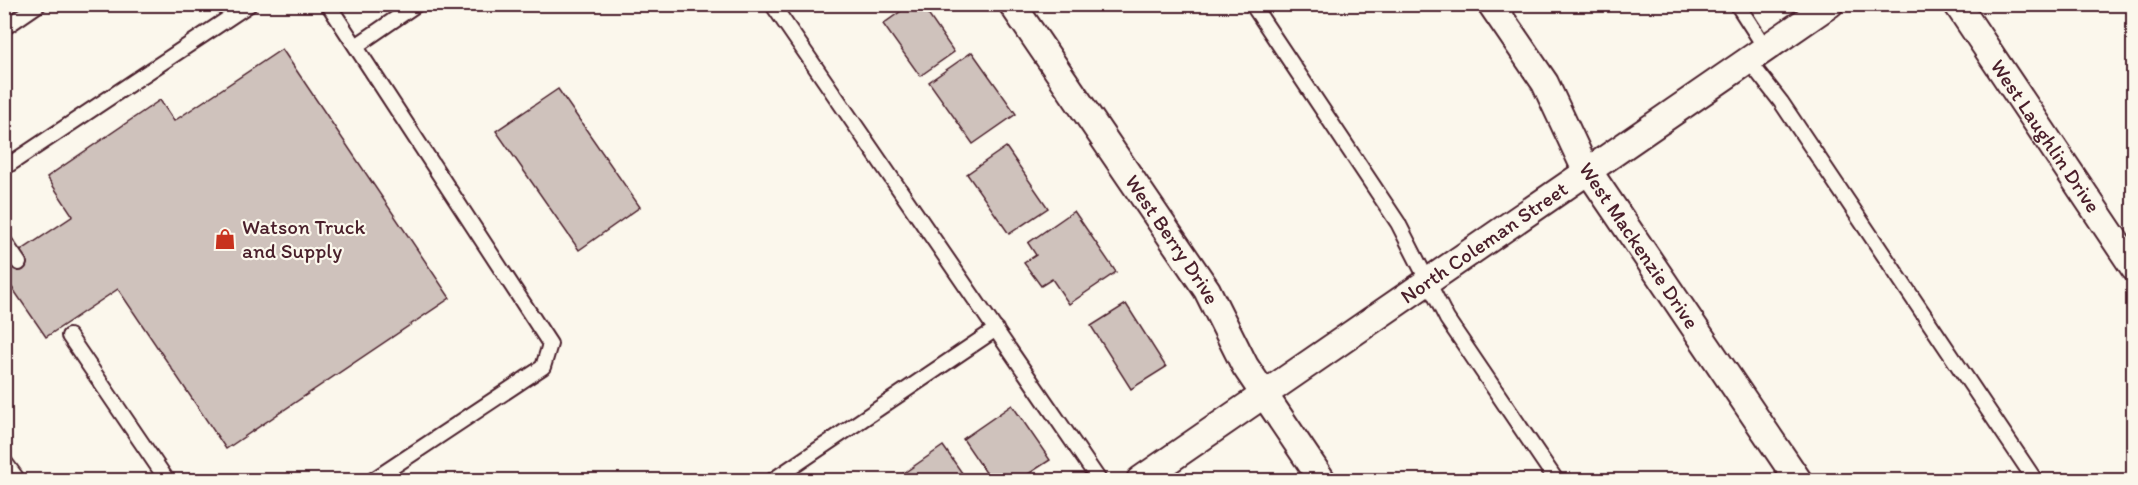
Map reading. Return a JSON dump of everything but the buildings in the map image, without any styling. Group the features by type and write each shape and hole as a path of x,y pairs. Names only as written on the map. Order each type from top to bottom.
{"street":[{"name":"West Berry Drive","path":"1012,4 1207,290 1245,366 1322,480"},
{"name":"West Mackenzie Drive","path":"1491,4 1545,83 1588,171 1798,480"},
{"name":"North Coleman Street","path":"1140,480 1265,396 1427,280 1830,4"},
{"name":"West Laughlin Drive","path":"1957,4 2133,268"}],"lane":[{"path":"4,28 39,4"},
{"path":"4,168 250,4"},
{"path":"328,4 550,344 543,367 373,480"},
{"path":"356,46 417,4"},
{"path":"772,4 1099,480"},
{"path":"1252,4 1398,223 1447,320 1556,480"},
{"path":"1737,4 1757,55 1781,102 2035,480"},
{"path":"4,241 19,263"},
{"path":"773,480 996,329"},
{"path":"69,336 167,480"},
{"path":"4,461 18,480"}],"place":[{"name":"Watson Truck and Supply","path":"225,239"}]}
